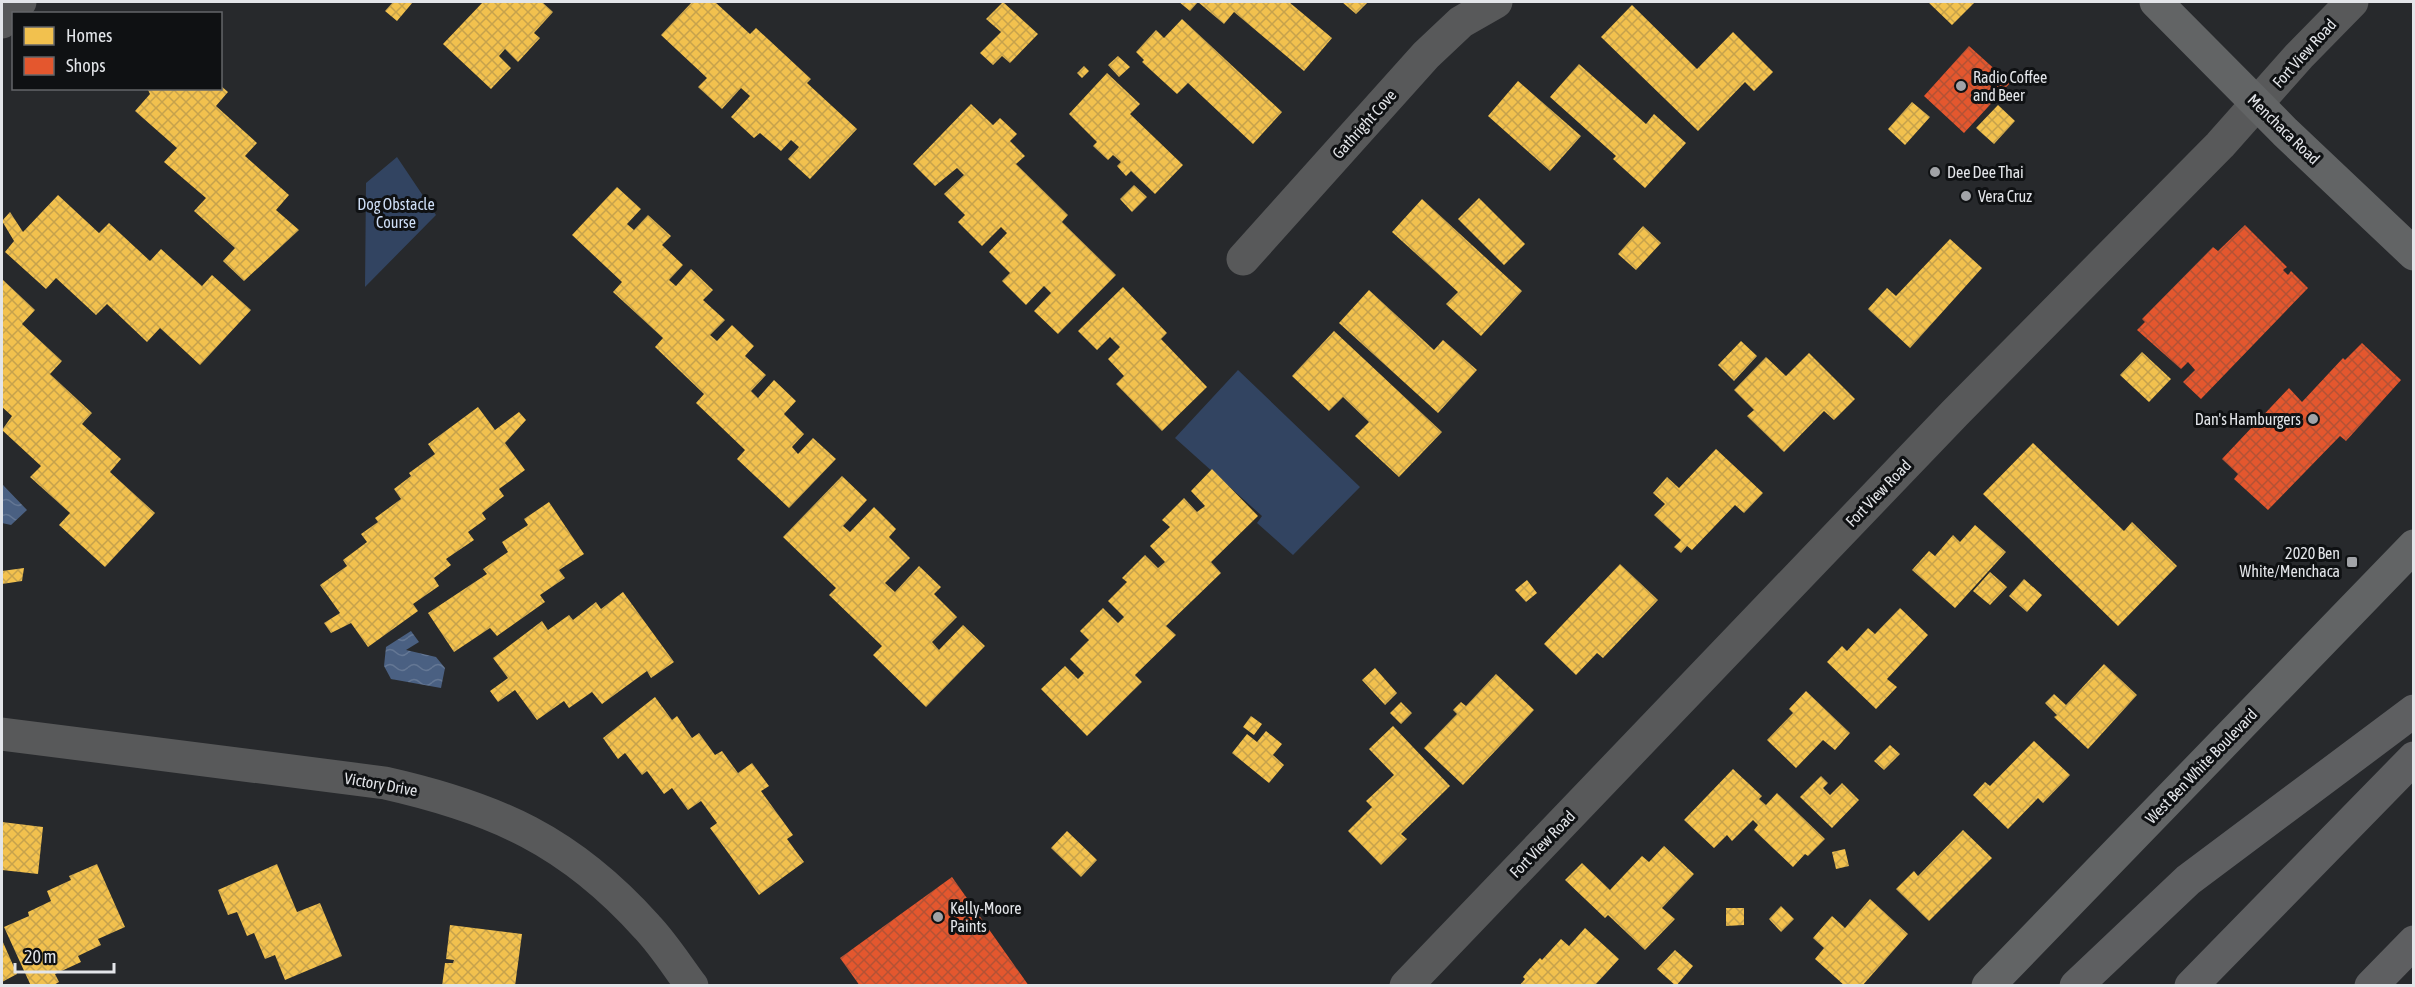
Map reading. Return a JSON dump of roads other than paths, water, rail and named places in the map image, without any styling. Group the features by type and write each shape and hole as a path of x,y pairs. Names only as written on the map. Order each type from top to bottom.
{"highway":[{"path":"2076,986 2188,880 2414,711"},
{"path":"2191,986 2414,758"},
{"path":"2371,986 2414,942"}],"main road":[{"name":"Menchaca Road","path":"2156,2 2414,254"},
{"name":"West Ben White Boulevard","path":"1988,986 2410,553"}],"street":[{"path":"2,22 20,2"},
{"name":"Gathright Cove","path":"1243,259 1426,55 1461,22 1496,2"},
{"name":"Fort View Road","path":"1406,986 1955,413 2220,145 2299,56 2352,2"},
{"name":"Victory Drive","path":"2,734 385,783 440,795 490,813 533,833 586,869 619,897 649,929 692,986"}],"water":[{"path":"2,484 27,510 11,525 2,523"},
{"path":"411,631 419,642 406,650 436,657 445,668 441,688 391,679 384,666 386,647"}],"place":[{"name":"Radio Coffee and Beer","path":"1961,86"},
{"name":"Dee Dee Thai","path":"1935,172"},
{"name":"Vera Cruz","path":"1966,196"},
{"name":"Dan's Hamburgers","path":"2313,419"},
{"name":"2020 Ben White/Menchaca","path":"2352,562"},
{"name":"Kelly-Moore Paints","path":"938,917"}],"park label":[{"name":"Dog Obstacle Course","path":"396,213"}]}
